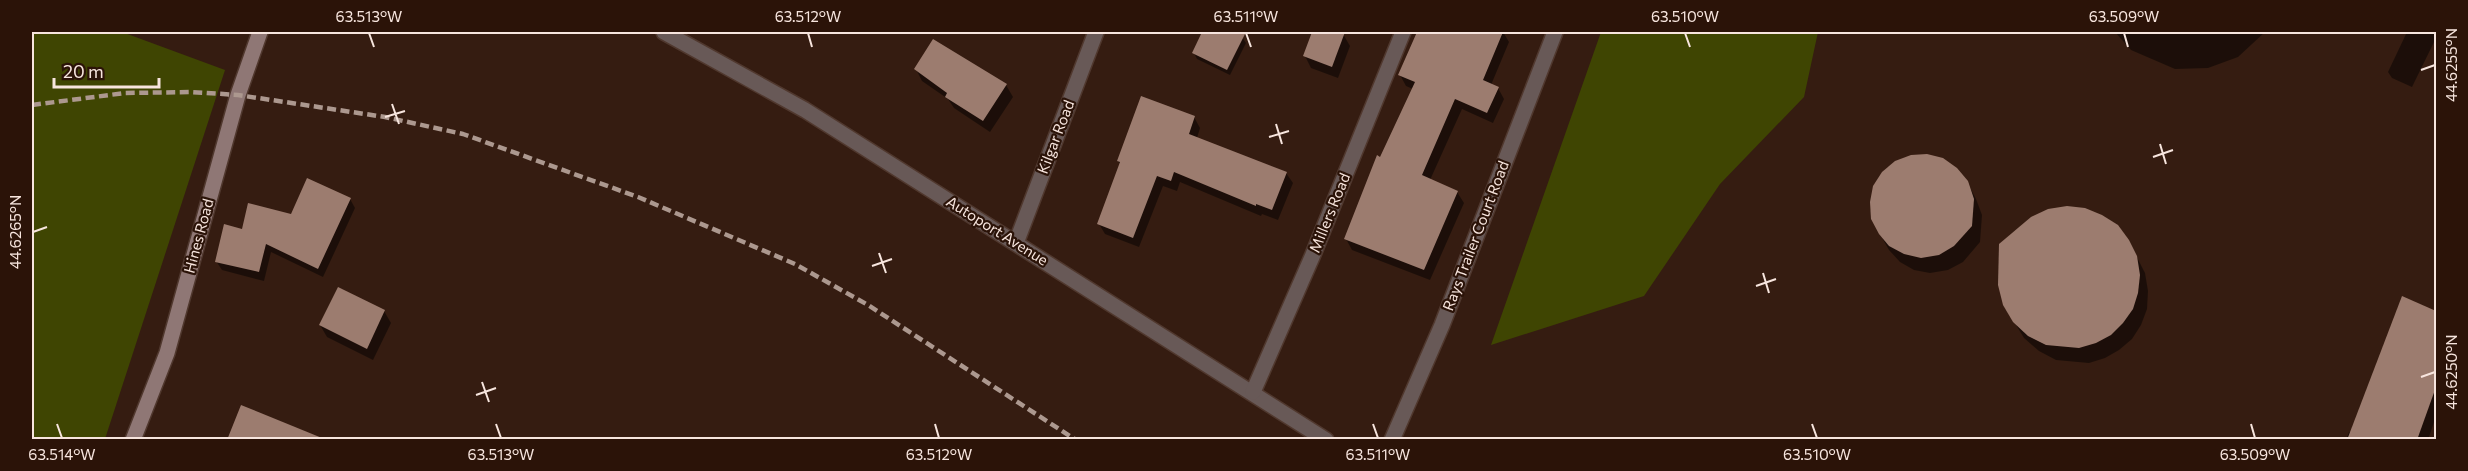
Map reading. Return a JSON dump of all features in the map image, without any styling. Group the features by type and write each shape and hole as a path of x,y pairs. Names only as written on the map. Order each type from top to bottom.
{"street":[{"name":"Hines Road","path":"133,440 167,353 238,95 260,32"},
{"name":"Autoport Avenue","path":"664,32 806,110 1326,440"},
{"name":"Kilgar Road","path":"1016,243 1096,32"},
{"name":"Millers Road","path":"1253,392 1312,257 1402,32"},
{"name":"Rays Trailer Court Road","path":"1392,440 1442,325 1555,32"}],"green space":[{"path":"32,32 122,32 225,70 105,439 32,439"},
{"path":"1601,32 1818,32 1804,97 1720,184 1644,296 1491,345"}],"building":[{"path":"1202,32 1246,32 1227,70 1192,53"},
{"path":"1312,32 1345,32 1332,67 1303,56"},
{"path":"1417,32 1503,32 1483,80 1499,87 1487,113 1455,99 1422,175 1458,191 1424,270 1344,239 1377,155 1380,157 1415,82 1398,75"},
{"path":"933,39 1007,84 983,121 945,97 947,93 914,69"},
{"path":"1141,96 1195,116 1189,134 1287,172 1272,210 1256,204 1256,206 1174,172 1171,181 1157,176 1133,238 1097,224"},
{"path":"1927,154 1943,158 1957,168 1968,181 1974,199 1972,226 1954,246 1939,255 1921,258 1904,254 1889,246 1871,219 1870,202 1873,186 1882,172 1895,161 1911,155"},
{"path":"307,178 351,198 318,269 266,244 259,272 215,262 224,224 242,229 248,203 291,214"},
{"path":"2067,206 2085,208 2118,225 2137,256 2140,275 2133,309 2123,323 2111,335 2079,348 2046,345 2028,336 2013,322 2003,305 1998,285 1999,244 2031,217 2048,209"},
{"path":"338,287 385,310 367,349 319,325"},
{"path":"2402,296 2436,311 2436,387 2417,440 2347,440"},
{"path":"241,405 322,438 322,440 227,440"}],"railway":[{"path":"32,105 125,93 191,92 238,95 385,117 463,134 638,197 795,264 868,305 1076,440"}]}
